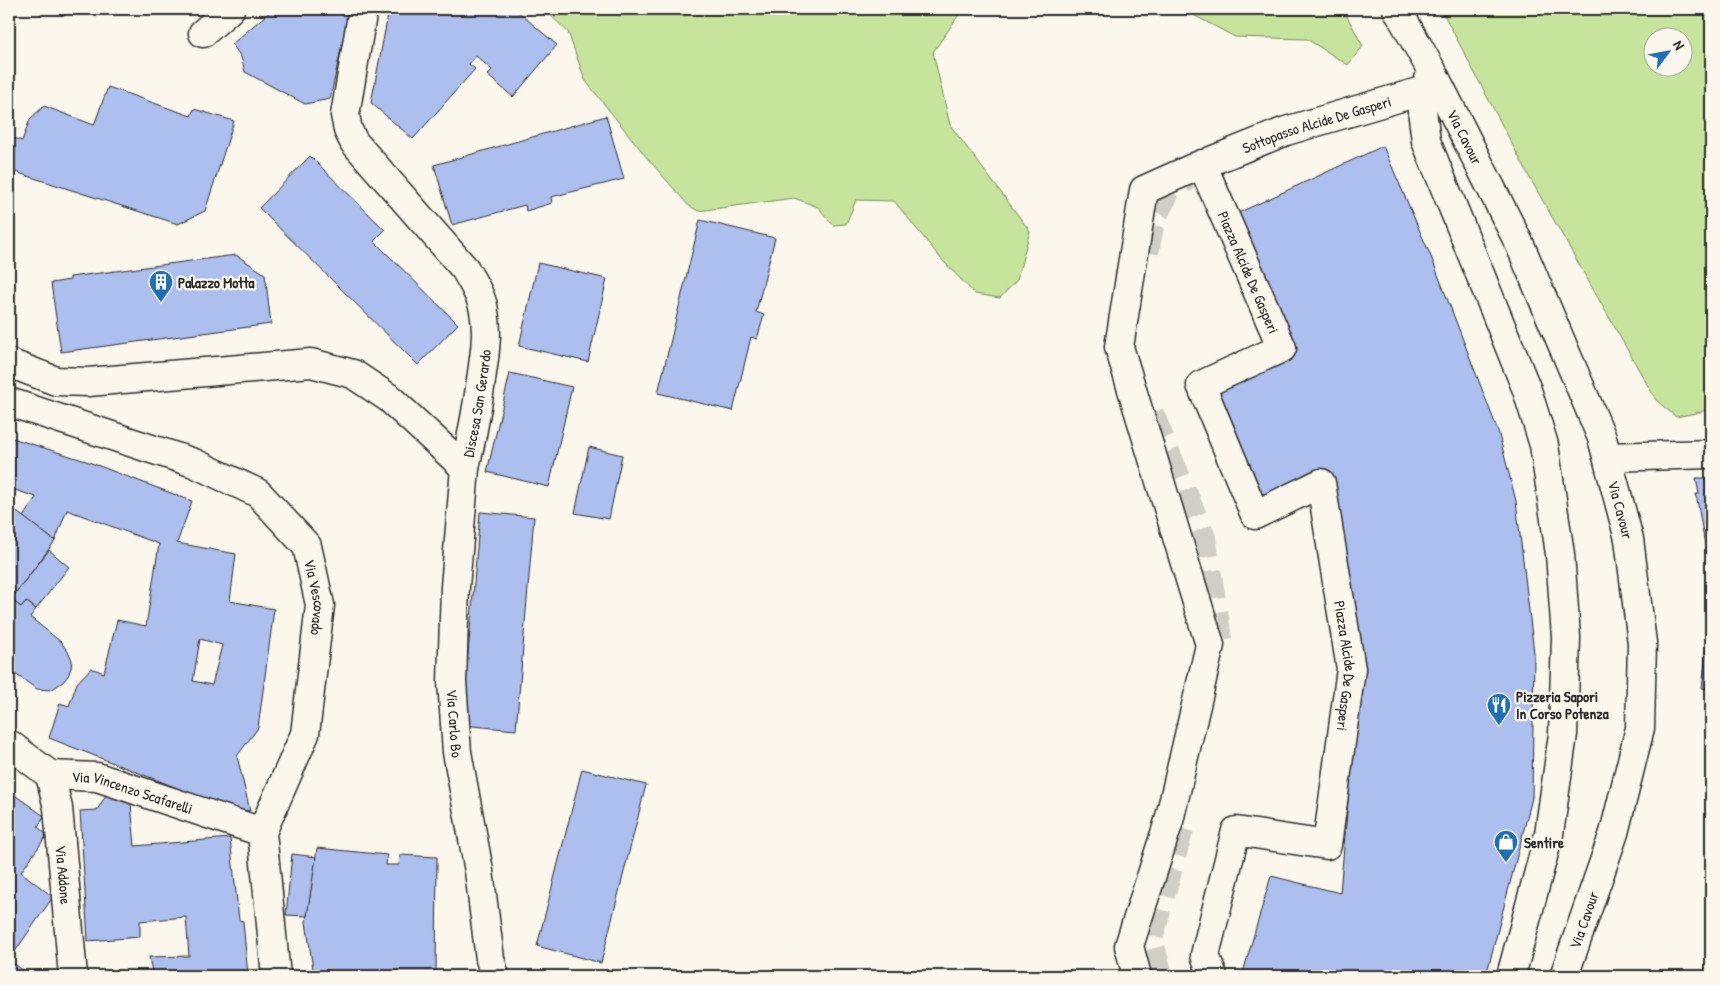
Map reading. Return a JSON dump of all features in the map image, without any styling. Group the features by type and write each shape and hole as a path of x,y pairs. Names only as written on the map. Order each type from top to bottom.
{"street":[{"path":"203,33 230,9"},
{"name":"Discesa San Gerardo","path":"363,9 345,115 348,130 360,149 465,268 477,289 484,310 486,331 483,367 477,414 465,468"},
{"name":"Via Cavour","path":"1397,9 1428,80 1520,245 1602,438 1629,539 1642,643 1640,728 1614,834 1564,976"},
{"name":"Via Cavour","path":"1428,80 1421,102 1426,141 1527,390 1544,445 1560,554 1566,637 1563,734 1549,834 1510,976"},
{"name":"Sottopasso Alcide De Gasperi","path":"1211,161 1286,131 1428,80"},
{"name":"Piazza Alcide De Gasperi","path":"1137,976 1129,946 1169,821 1210,645 1119,347 1144,190 1202,164 1282,348 1201,385 1255,515 1321,483 1350,669 1326,845 1236,831 1205,954 1213,976"},
{"name":"Discesa San Gerardo","path":"9,363 56,382 88,382 310,362 352,374 389,398 465,468"},
{"name":"Via Vescovado","path":"9,402 194,463 258,493 307,546 320,606 305,734 262,832 276,976"},
{"path":"1608,457 1711,454"},
{"name":"Via Carlo Bo","path":"465,468 455,587 452,682 457,752 480,871 490,959 495,976"},
{"name":"Via Vincenzo Scafarelli","path":"9,744 50,775 97,777 262,832"},
{"name":"Via Addone","path":"50,775 58,808 73,976"}],"green space":[{"path":"544,9 963,9 933,52 950,125 1030,231 1017,280 1000,298 975,294 942,260 894,201 856,200 846,224 833,225 818,207 794,198 698,211 688,205 648,159 585,80 568,32"},
{"path":"1182,9 1343,9 1363,46 1348,65 1307,39 1235,37"},
{"path":"1441,9 1711,9 1711,407 1701,412 1676,417 1656,400 1531,180"}],"building":[{"path":"273,9 350,9 330,99 305,104 245,72 241,57 232,44"},
{"path":"394,9 515,9 557,45 513,97 487,75 492,70 476,56 469,64 475,69 413,139 371,103 388,15"},
{"path":"108,87 191,116 194,109 234,121 205,211 178,224 9,170 9,136 22,141 30,119 44,106 94,125"},
{"path":"606,116 624,179 551,197 552,203 526,211 525,205 452,225 434,165"},
{"path":"1383,146 1432,259 1498,431 1516,501 1534,653 1532,798 1486,976 1242,976 1271,876 1340,893 1360,661 1331,471 1258,503 1210,394 1294,355 1236,214"},
{"path":"310,156 385,230 374,241 458,324 418,365 259,208"},
{"path":"700,220 775,238 756,312 764,315 757,339 751,337 733,411 658,393"},
{"name":"Palazzo Motta","path":"236,255 265,274 271,324 61,352 51,283 70,280 70,277"},
{"path":"538,263 607,279 588,362 519,346"},
{"path":"510,373 572,387 549,487 487,472"},
{"path":"9,437 86,461 192,501 177,543 236,554 230,601 274,609 258,728 237,756 250,811 203,804 189,795 190,793 49,738 60,703 69,706 77,683 91,668 104,673 117,620 146,626 159,544 67,510 55,541 23,517 36,497 9,488","holes":["200,639 222,645 212,685 193,681"]},
{"path":"589,447 622,455 609,519 575,513"},
{"path":"1696,478 1711,478 1711,578 1696,494 1699,494"},
{"path":"9,506 55,541 11,599 21,607 26,601 36,609 30,617 61,642 69,653 72,660 68,676 51,690 37,689 9,670"},
{"path":"480,512 534,517 516,730 462,725"},
{"path":"49,550 69,567 36,609 26,601 21,607 11,599"},
{"path":"1711,616 1711,689 1702,688"},
{"path":"582,769 646,785 601,963 537,946"},
{"path":"9,791 44,816 38,827 47,835 21,872 53,897 9,960"},
{"path":"106,795 131,804 135,846 230,838 239,920 243,921 248,976 92,976 152,972 149,957 189,956 186,917 140,921 140,937 88,941 80,811 97,810"},
{"path":"317,848 387,855 386,865 399,865 400,855 437,857 436,976 314,976 306,922"},
{"path":"292,854 316,857 307,916 286,915"},
{"path":"9,960 31,976 9,976"}],"tunnel":[{"path":"1145,252 1151,220 1167,190 1193,173"},
{"path":"1150,414 1202,538 1219,644"},
{"path":"1159,976 1149,939 1180,828"}],"place":[{"name":"Palazzo Motta","path":"161,303"},
{"name":"Pizzeria Sapori In Corso Potenza","path":"1499,726"},
{"name":"Sentire","path":"1506,863"}]}
